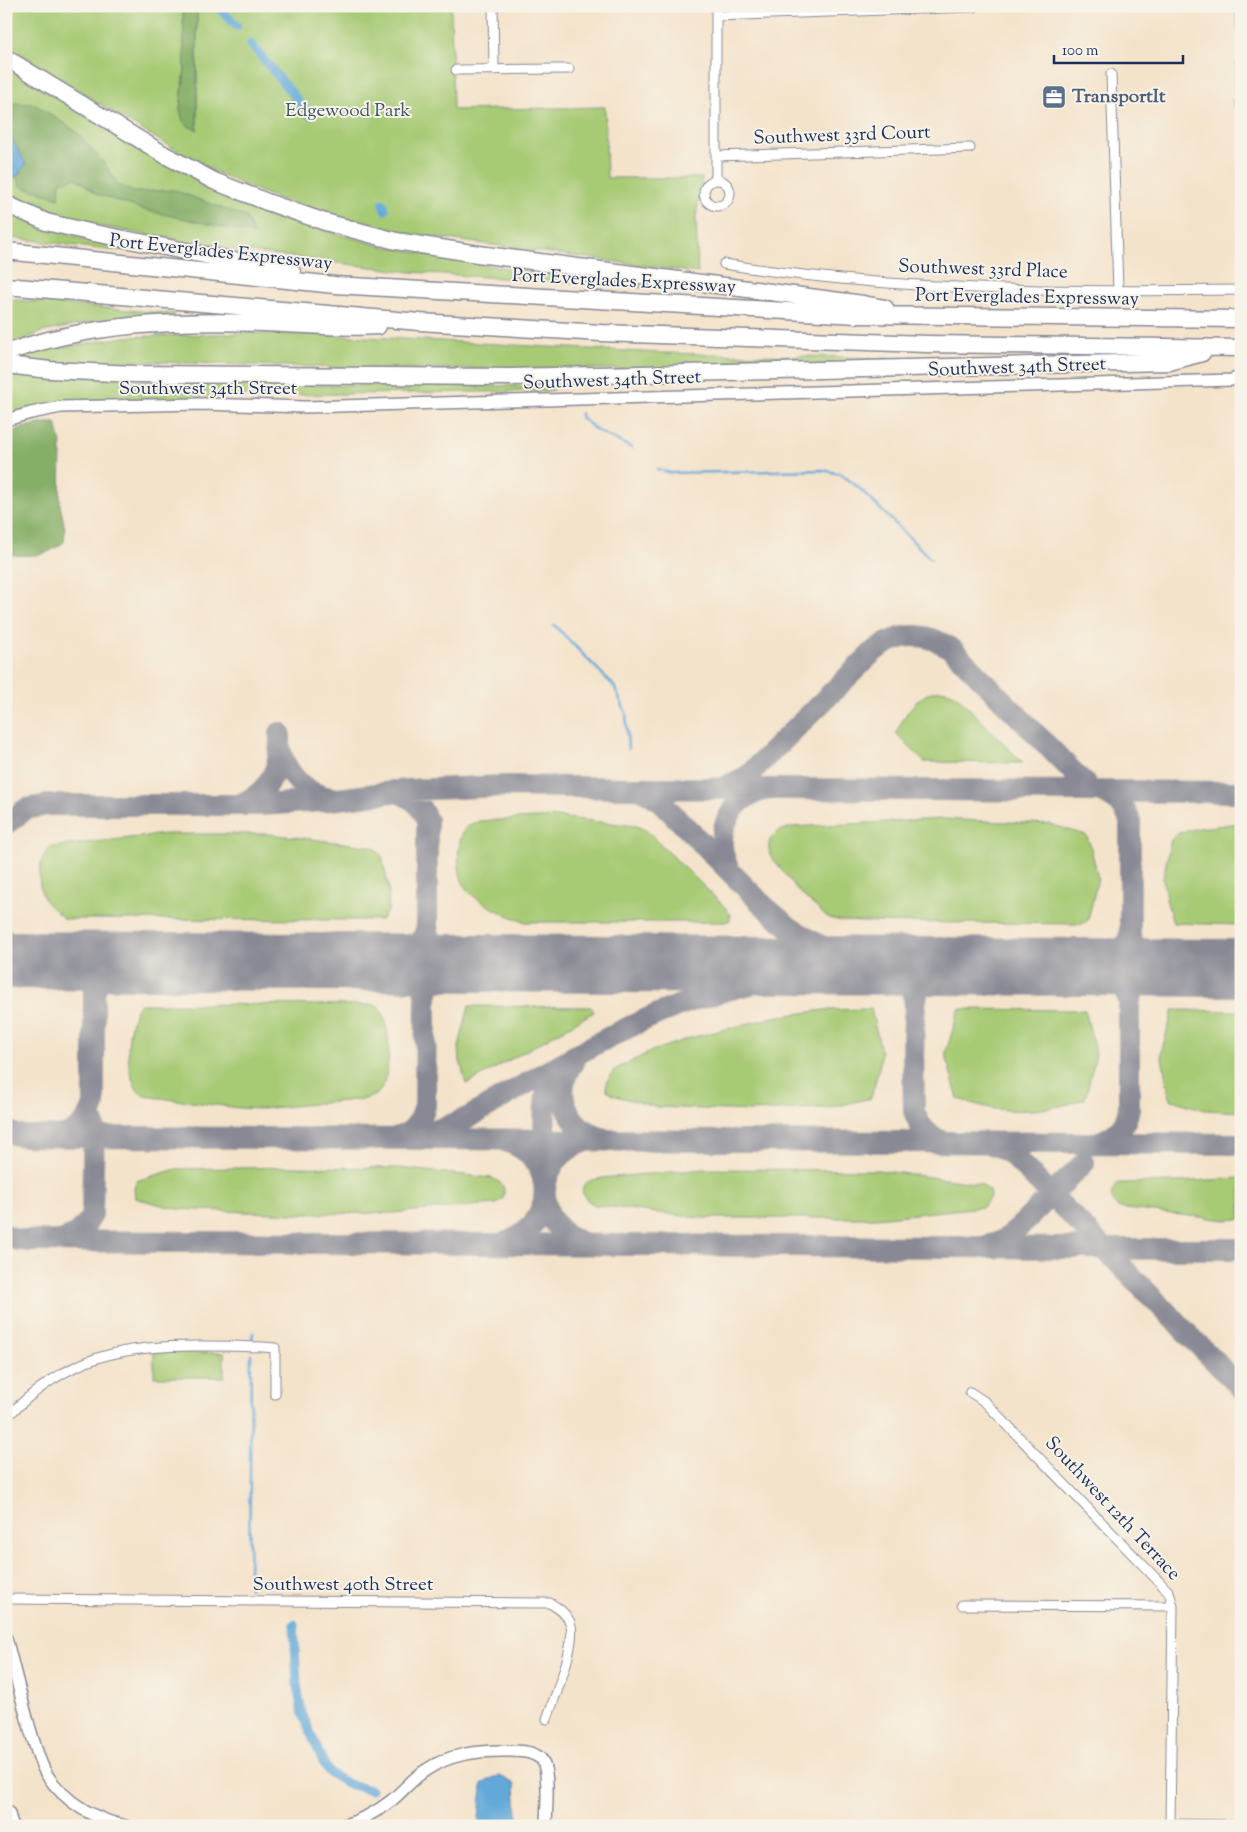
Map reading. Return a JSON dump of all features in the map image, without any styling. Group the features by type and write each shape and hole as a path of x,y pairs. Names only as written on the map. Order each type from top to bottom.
{"highway":[{"path":"6,58 165,155 214,181 325,222 396,241 507,258 863,304 921,317"},
{"path":"6,204 46,222 309,275 335,286"},
{"name":"Port Everglades Expressway","path":"6,251 335,286 921,317 1241,320"},
{"path":"6,286 420,322 632,335 1052,347 1241,348"},
{"path":"6,353 42,341 79,332 142,326 254,323 354,328 420,322"},
{"path":"6,365 50,370 134,374 510,377 1169,362 1220,348"},
{"path":"6,1813 10,1826"}],"street":[{"path":"493,6 494,70"},
{"path":"1240,6 1241,105"},
{"path":"716,180 716,11 974,7"},
{"path":"456,70 569,69"},
{"path":"1111,74 1118,290"},
{"name":"Southwest 33rd Court","path":"716,156 970,148"},
{"name":"Southwest 33rd Place","path":"724,264 781,273 875,282 1028,289 1241,290"},
{"name":"Southwest 34th Street","path":"6,420 31,412 68,407 200,404 305,407 1221,380 1236,379 1241,376"},
{"path":"6,1418 33,1392 57,1376 91,1360 116,1352 158,1346 275,1348 275,1394"},
{"name":"Southwest 12th Terrace","path":"970,1392 985,1402 1169,1592 1173,1606 1170,1825"},
{"name":"Southwest 40th Street","path":"6,1599 550,1603 565,1613 571,1624 570,1653 547,1719"},
{"path":"962,1604 1173,1606"},
{"path":"6,1638 30,1728 40,1760 48,1776 66,1796 88,1812 126,1826"},
{"path":"341,1826 376,1811 391,1801 427,1770 450,1758 474,1752 516,1751 529,1753 540,1758 544,1764 546,1772 546,1826"},
{"path":"1170,1825 1241,1825"}],"green space":[{"name":"Edgewood Park","path":"6,6 181,6 185,69 180,109 197,129 197,6 451,6 453,110 605,107 607,178 702,178 696,218 698,273 404,233 330,215 256,190 210,169 184,154 6,45"},
{"path":"181,6 197,6 197,130 188,126 183,121 180,109 185,69"},
{"path":"6,65 136,149 143,150 215,190 280,218 382,246 493,266 662,289 411,272 234,250 92,225 6,193"},
{"path":"6,104 34,104 77,132 107,167 118,185 134,192 174,190 246,217 254,234 144,210 97,194 76,178 60,182 59,198 22,187 16,177 22,171 12,139 6,134"},
{"path":"6,213 84,239 120,248 120,250 6,237"},
{"path":"6,299 174,314 175,317 104,320 41,332 6,348"},
{"path":"248,333 331,335 661,353 889,358 889,362 641,369 379,369 128,361 124,382 552,386 554,390 215,396 40,405 6,415 6,365 35,352 124,337"},
{"path":"44,423 56,423 61,444 60,505 65,529 64,542 43,554 6,555 6,447 8,435 21,428"},
{"path":"939,690 955,694 1023,763 924,762 896,733 912,706 924,696"},
{"path":"556,817 637,826 647,831 726,908 730,915 730,920 725,922 525,922 489,906 470,893 465,887 458,860 460,840 463,832 469,825 479,821"},
{"path":"941,819 1050,824 1086,835 1098,878 1088,920 1082,924 863,922 828,918 800,893 771,857 769,850 772,836 792,827"},
{"path":"1241,823 1241,925 1173,923 1166,899 1163,878 1171,840 1179,833 1199,828"},
{"path":"165,834 270,834 375,848 382,856 389,890 388,911 381,920 64,919 46,902 39,881 43,858 51,847"},
{"path":"140,1004 375,1005 381,1010 385,1019 388,1044 387,1071 378,1093 365,1099 261,1109 144,1096 137,1089 132,1079 128,1052 131,1024"},
{"path":"469,1006 591,1007 594,1012 466,1084 460,1061 459,1046"},
{"path":"871,1009 881,1051 880,1064 871,1098 829,1108 751,1111 656,1107 613,1095 606,1089 607,1081 614,1070 652,1051 690,1038 774,1017 824,1010"},
{"path":"959,1009 1085,1010 1096,1054 1085,1099 1052,1108 1018,1111 991,1108 958,1099 946,1052"},
{"path":"1173,1010 1241,1011 1241,1112 1205,1110 1170,1098 1161,1053"},
{"path":"399,1168 492,1178 503,1186 504,1195 503,1199 496,1204 392,1213 294,1214 177,1209 135,1198 134,1188 136,1181 176,1169"},
{"path":"704,1169 878,1170 982,1184 989,1191 990,1197 983,1207 876,1218 698,1218 596,1205 585,1198 582,1191 583,1187 590,1181 602,1178"},
{"path":"1241,1178 1241,1219 1226,1220 1118,1208 1112,1198 1112,1192 1119,1183"},
{"path":"154,1352 224,1353 224,1377 154,1377"}],"water":[{"path":"6,134 12,139 26,164 16,177 6,175"},
{"path":"500,1776 515,1784 517,1815 521,1819 521,1823 516,1825 487,1824 479,1826 482,1784 494,1777"}],"waterway":[{"path":"217,6 237,26"},
{"path":"251,44 310,115"},
{"path":"383,203 385,210"},
{"path":"581,413 581,417 596,430 632,448"},
{"path":"657,469 671,473 823,470 841,474 858,487 931,559"},
{"path":"554,625 614,686 626,713 628,749"},
{"path":"252,1340 253,1333"},
{"path":"249,1589 251,1354"},
{"path":"294,1624 297,1685 302,1713 323,1762 329,1772 339,1779 351,1785 371,1790"}],"taxiway":[{"path":"725,787 746,777 873,652 893,640 912,636 932,639 953,650 1092,791"},
{"path":"238,805 250,800 259,793 272,776 279,756 280,733"},
{"path":"280,749 287,767 298,782 313,793 332,798"},
{"path":"6,824 26,809 47,805 260,805 323,801 407,790 506,786 1241,792"},
{"path":"640,788 658,799 765,907 790,928 837,953 882,966"},
{"path":"729,869 724,857 722,844 723,832 727,821 741,802 751,795 764,790"},
{"path":"383,962 406,956 417,948 427,926 427,821 418,805 405,795 393,791"},
{"path":"1098,968 1114,958 1122,950 1130,934 1130,821 1125,810 1118,802 1100,791"},
{"path":"427,926 435,948 446,956 468,963"},
{"path":"1130,934 1138,951 1151,962 1163,968"},
{"path":"6,940 24,952 37,957 58,961"},
{"path":"6,969 21,962 42,961"},
{"path":"62,1137 82,1125 94,1105 94,994 104,975 114,968 135,961"},
{"path":"374,963 396,965 409,970 419,979 426,997 425,1106 413,1129 398,1137"},
{"path":"426,997 436,977 452,967 468,963"},
{"path":"426,1133 469,1117 599,1042 680,1005 742,986 847,966"},
{"path":"887,966 907,983 913,994 915,1007"},
{"path":"946,1142 930,1135 919,1122 914,1111 913,1046 915,1009 920,986 929,976 948,967"},
{"path":"1096,1143 1114,1135 1118,1131 1125,1121 1129,1108 1129,1002 1122,985 1109,973 1098,968"},
{"path":"1129,1008 1132,993 1139,982 1163,968"},
{"path":"574,1061 567,1073 564,1086 564,1098 567,1109 573,1119 582,1127 592,1134 605,1139"},
{"path":"545,1153 544,1118 547,1095 550,1084 562,1065"},
{"path":"61,1241 80,1231 92,1214 94,1123"},
{"path":"6,1130 16,1135 25,1136 94,1137 1241,1144"},
{"path":"504,1243 521,1235 534,1223 542,1208 545,1192 542,1176 535,1161 523,1149 505,1141"},
{"path":"586,1244 568,1236 555,1223 547,1209 545,1192 548,1176 556,1162 569,1149 587,1141"},
{"path":"990,1144 1000,1147 1012,1155 1241,1388"},
{"path":"988,1246 1000,1242 1011,1235 1084,1163"},
{"path":"6,1235 14,1239 27,1241 1241,1249"}],"runway":[{"path":"6,960 1241,968"}],"place":[{"name":"TransportIt","path":"1054,97"}]}
